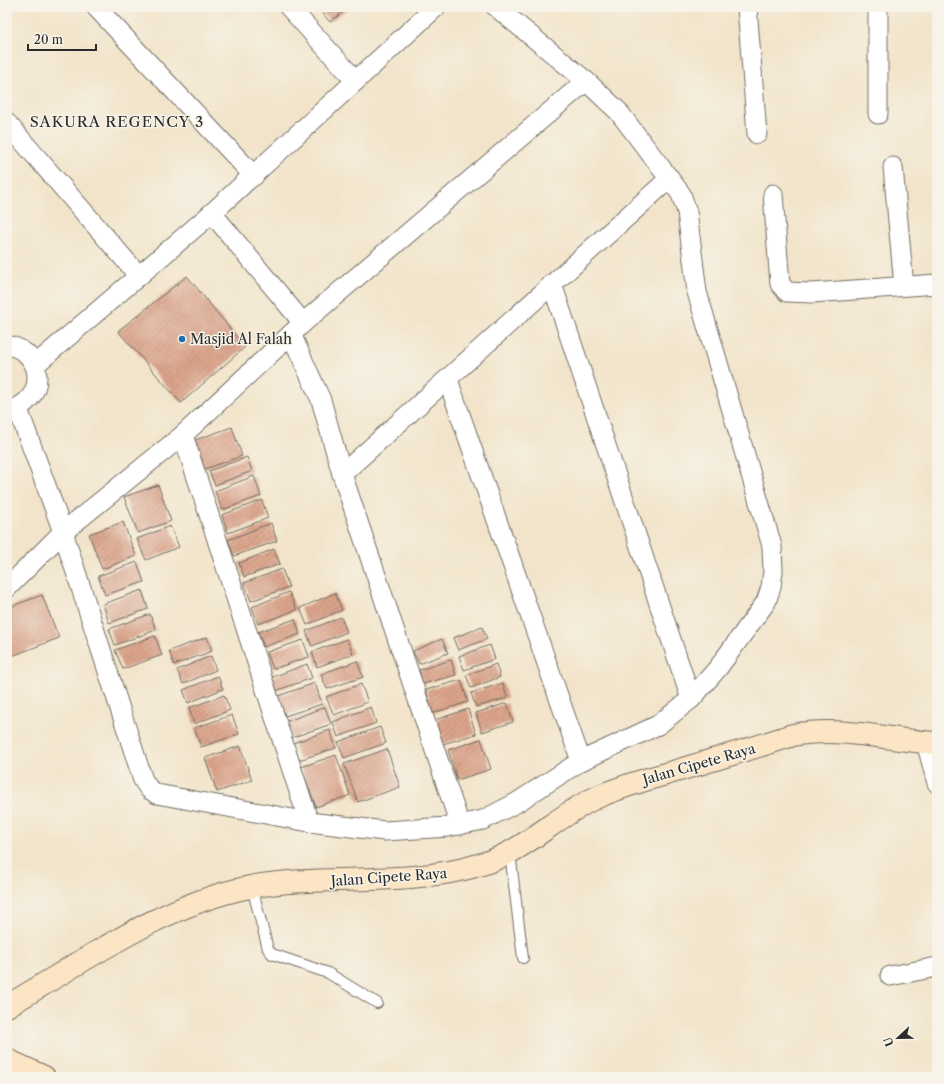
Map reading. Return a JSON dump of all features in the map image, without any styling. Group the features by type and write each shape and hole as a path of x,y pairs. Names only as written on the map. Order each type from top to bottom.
{"main road":[{"name":"Jalan Cipete Raya","path":"7,1006 150,923 220,894 252,887 302,881 388,880 447,874 484,864 510,854 593,799 626,785 794,735 815,731 848,732 932,742"},
{"path":"7,1060 36,1075"}],"street":[{"path":"96,7 254,176"},
{"path":"289,7 356,81"},
{"path":"35,365 254,176 436,7"},
{"path":"7,345 16,347 27,354 35,365 37,377 35,390 28,401 13,410 63,532 143,780 149,789 157,794 309,822 384,831 460,825 483,820 516,803 581,761 658,725 691,699 718,668 766,602 771,587 773,571 772,546 697,292 685,202 670,178 618,111 586,81 496,7"},
{"path":"747,7 757,134"},
{"path":"878,7 878,114"},
{"path":"7,588 63,532 183,435 297,329 586,81"},
{"path":"7,123 139,276"},
{"path":"893,167 904,286"},
{"path":"342,474 448,380 670,178"},
{"path":"773,194 780,284 784,290 812,293 937,284"},
{"path":"212,213 297,329 321,400 342,474 460,825"},
{"path":"552,284 691,699"},
{"path":"448,380 581,761"},
{"path":"183,435 309,822"},
{"path":"932,742 937,783"},
{"path":"890,976 937,967"}],"lane":[{"path":"510,854 523,958"},
{"path":"252,887 268,949 272,954 328,973 377,1003"}],"building":[{"path":"321,7 350,7 330,22 319,9"},
{"name":"Masjid Al Falah","path":"187,276 245,347 181,403 118,331"},
{"path":"232,427 242,456 205,469 195,440"},
{"path":"247,457 252,471 215,485 209,471"},
{"path":"254,476 261,496 222,510 215,491"},
{"path":"158,485 171,521 138,533 124,497"},
{"path":"262,500 268,518 228,533 222,515"},
{"path":"123,522 136,556 102,569 89,534"},
{"path":"271,523 277,541 234,556 228,540"},
{"path":"170,526 179,547 146,560 137,539"},
{"path":"274,549 280,564 244,577 239,563"},
{"path":"137,562 144,582 105,595 98,576"},
{"path":"282,569 289,587 251,601 244,583"},
{"path":"142,590 148,609 109,623 103,604"},
{"path":"289,592 297,610 258,624 252,607"},
{"path":"335,593 342,610 307,625 300,608"},
{"path":"42,595 59,638 9,657 7,651 7,608"},
{"path":"150,614 156,630 115,645 109,629"},
{"path":"341,617 347,632 312,646 306,631"},
{"path":"295,619 300,634 264,647 258,632"},
{"path":"482,627 487,639 458,650 453,638"},
{"path":"155,636 162,655 123,669 115,650"},
{"path":"207,637 212,651 174,665 169,651"},
{"path":"347,639 353,654 317,667 312,652"},
{"path":"442,639 448,653 419,664 413,651"},
{"path":"303,640 309,657 273,669 267,652"},
{"path":"490,645 495,659 464,670 459,656"},
{"path":"211,656 216,670 183,684 177,670"},
{"path":"451,660 456,675 423,684 419,670"},
{"path":"357,661 363,677 327,689 321,674"},
{"path":"307,664 312,678 275,691 270,678"},
{"path":"496,664 500,677 471,688 466,675"},
{"path":"218,676 223,689 188,703 183,690"},
{"path":"461,680 468,702 433,713 426,690"},
{"path":"315,683 322,704 285,716 278,696"},
{"path":"503,683 507,698 476,707 471,693"},
{"path":"361,684 368,702 334,715 326,697"},
{"path":"224,695 230,710 194,724 189,708"},
{"path":"507,703 513,722 482,732 476,713"},
{"path":"325,707 331,724 291,738 285,722"},
{"path":"371,707 376,723 338,737 333,722"},
{"path":"468,709 476,734 443,744 435,720"},
{"path":"232,715 239,734 201,747 194,728"},
{"path":"380,727 386,743 344,758 338,742"},
{"path":"330,730 336,748 299,760 293,743"},
{"path":"481,739 491,769 457,780 448,750"},
{"path":"240,746 252,780 217,792 205,758"},
{"path":"387,749 400,787 358,802 344,764"},
{"path":"336,755 350,795 316,807 301,767"}],"place":[{"name":"Masjid Al Falah","path":"182,339"}],"district":[{"name":"SAKURA REGENCY 3","path":"117,122"}]}
